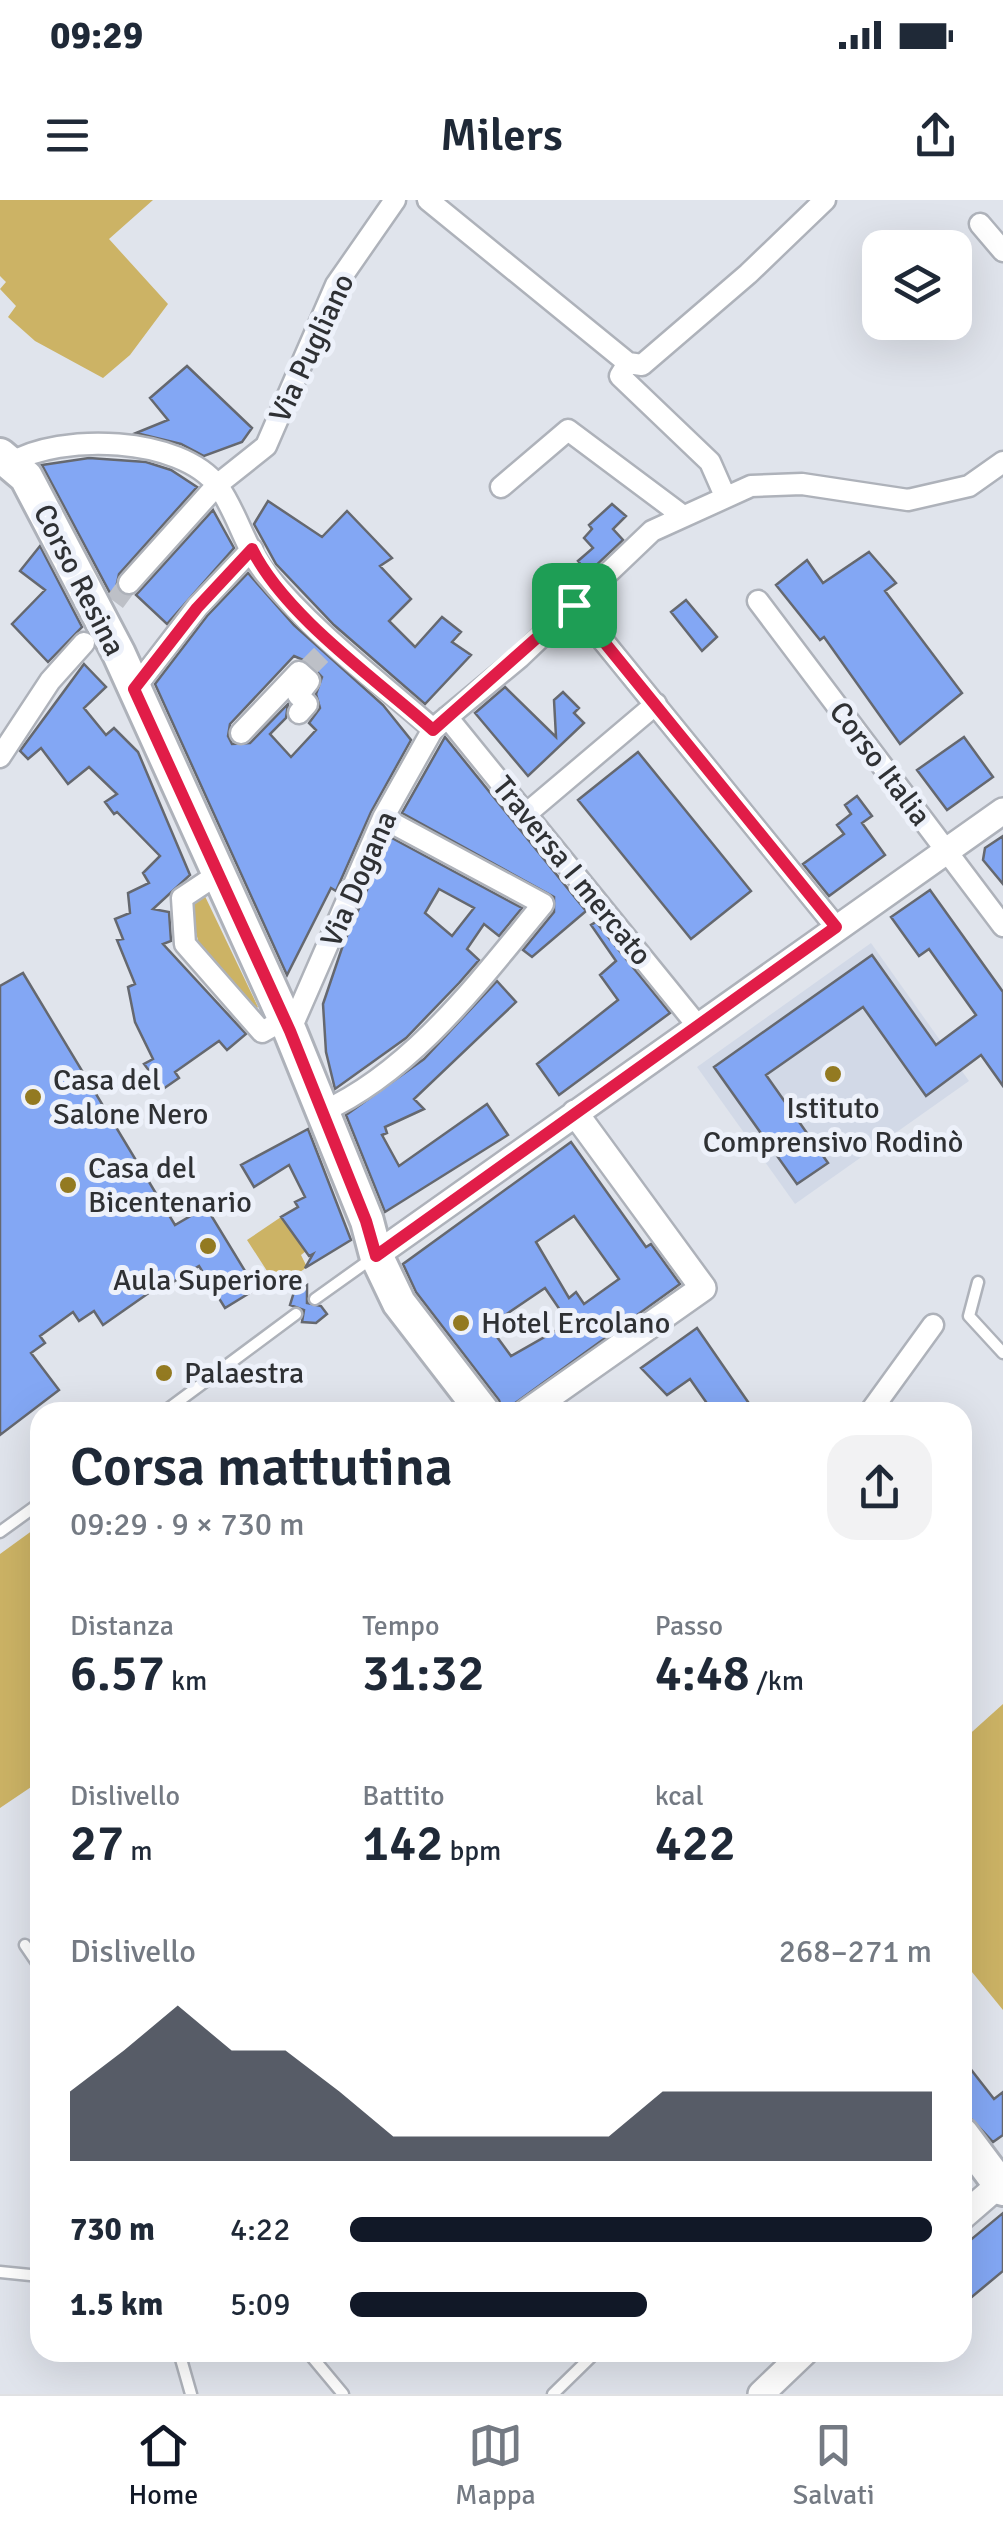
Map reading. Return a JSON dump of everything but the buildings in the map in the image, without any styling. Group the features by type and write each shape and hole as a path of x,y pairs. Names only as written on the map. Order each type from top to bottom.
{"main road":[{"name":"Corso Resina","path":"6,459 26,478 134,689 287,1025 376,1256 400,1302 475,1402"},
{"path":"972,2147 1002,2185"}],"street":[{"name":"Via Pugliano","path":"129,583 217,485 266,446 336,285 396,200"},
{"path":"428,200 628,363 642,365 748,274 824,200"},
{"path":"980,224 1003,251"},
{"path":"628,363 620,376 710,462 725,496"},
{"path":"501,488 568,430 683,516"},
{"path":"6,459 139,444 185,461 217,485"},
{"name":"Via Dogana","path":"287,1025 383,818 440,723 652,531 751,486 802,484 908,500 969,486 1003,462"},
{"name":"Traversa I mercato","path":"217,485 262,570 330,646 440,723 526,814 698,1025"},
{"path":"134,689 197,608 252,549"},
{"name":"Corso Italia","path":"758,602 1003,926"},
{"path":"574,605 836,927"},
{"path":"0,757 50,680 84,643"},
{"path":"240,733 298,672 304,672 309,681 298,695 307,704 299,712"},
{"path":"526,814 656,704"},
{"path":"376,1256 1003,810"},
{"path":"322,1112 359,1095 386,1074 483,976 543,904 383,818"},
{"path":"218,874 182,898 185,944 262,1032 287,1025"},
{"path":"541,1402 704,1288 574,1113"},
{"path":"877,1402 934,1325"},
{"path":"972,2209 1002,2185"},
{"path":"761,2394 795,2362"}],"lane":[{"path":"314,1299 376,1256"},
{"path":"978,1282 969,1316 1003,1354"},
{"path":"178,1402 296,1314"},
{"path":"0,1532 30,1510"},
{"path":"25,1944 30,1951"},
{"path":"0,2272 30,2275"},
{"path":"182,2362 190,2394"},
{"path":"317,2362 344,2394"},
{"path":"552,2394 586,2362"}],"shaded area":[{"path":"0,200 153,200 109,239 168,304 130,355 103,378 35,341 8,317 16,306 0,289 6,282 0,276"},
{"path":"202,890 258,1007 247,1016 202,956 187,897"},
{"name":"Istituto Comprensivo Rodinò","path":"871,943 969,1081 795,1204 697,1067"},
{"path":"281,1217 306,1251 301,1255 307,1267 278,1288 247,1240"},
{"path":"30,1532 30,1788 0,1808 0,1554"},
{"path":"1003,1704 1003,2010 972,1972 972,1732"}],"tunnel":[{"path":"97,626 129,583"},
{"path":"307,669 326,650"}],"place":[{"name":"Istituto Comprensivo Rodinò","path":"833,1074"},
{"name":"Casa del Salone Nero","path":"33,1097"},
{"name":"Casa del Bicentenario","path":"68,1185"},
{"name":"Aula Superiore","path":"208,1246"},
{"name":"Hotel Ercolano","path":"461,1323"},
{"name":"Palaestra","path":"164,1373"}],"route":[{"path":"252,549 262,570 313,623 433,730 520,657 574,605 836,927 376,1256 366,1221 290,1031 134,689 197,608 252,549"}]}
